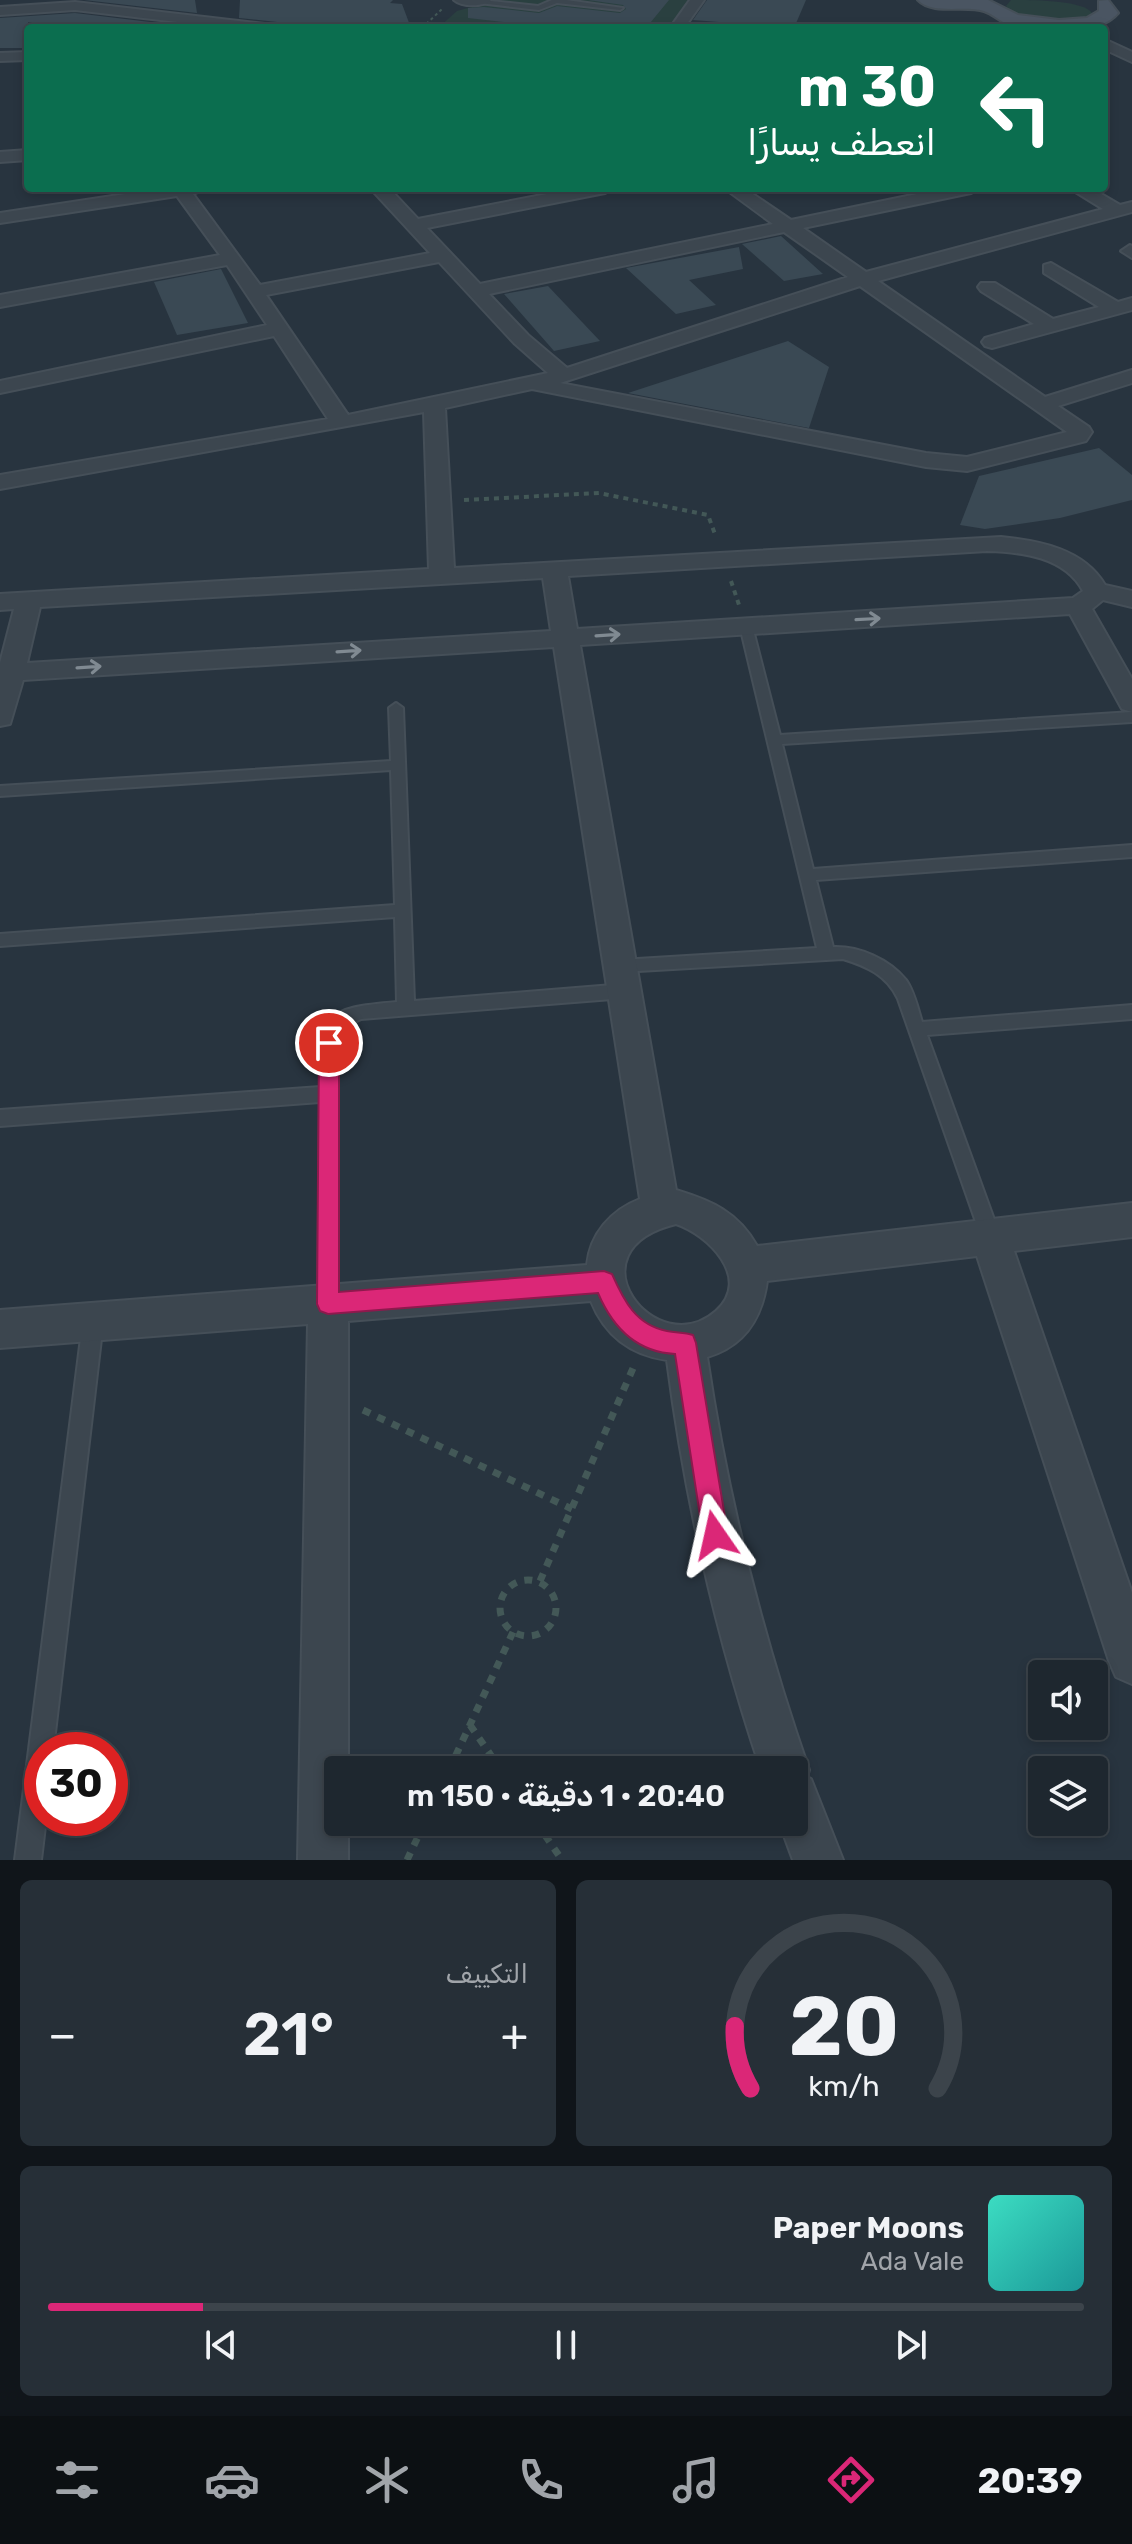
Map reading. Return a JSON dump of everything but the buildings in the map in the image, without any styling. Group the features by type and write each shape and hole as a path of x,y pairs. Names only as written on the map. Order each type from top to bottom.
{"street":[{"path":"461,0 482,1"},
{"path":"680,24 697,0"},
{"path":"927,0 988,3 1013,20 1132,23"},
{"path":"0,11 75,6 230,24"},
{"path":"1086,21 1132,8"},
{"path":"1108,32 1132,44"},
{"path":"1108,45 1132,58"},
{"path":"0,57 24,56"},
{"path":"0,157 24,155"},
{"path":"0,218 103,193 132,192"},
{"path":"191,192 253,292 342,423"},
{"path":"383,192 476,291 564,376"},
{"path":"415,225 584,192"},
{"path":"530,384 926,460 967,464 1081,432 738,192"},
{"path":"476,291 952,192"},
{"path":"1087,192 1125,209"},
{"path":"0,482 342,423 564,376 862,279 1125,209"},
{"path":"253,292 443,256"},
{"path":"0,301 232,258"},
{"path":"1051,269 1124,307"},
{"path":"988,287 1050,326"},
{"path":"992,342 1124,307"},
{"path":"0,387 278,329"},
{"path":"1043,404 1132,376"},
{"path":"434,404 442,575"},
{"path":"0,602 1004,544 1038,550 1070,563 1093,582 1087,599 1132,703"},
{"path":"554,569 660,1208"},
{"path":"6,672 746,626 1087,599 1132,599"},
{"path":"0,717 6,672 29,600"},
{"path":"676,1207 708,1215 733,1236 747,1265 748,1287 742,1308 728,1326 708,1338 666,1340 618,1314 604,1282 603,1265 616,1233 643,1213 660,1208 676,1207"},
{"path":"747,1265 1132,1220"},
{"path":"990,1236 1132,1661"},
{"path":"0,1329 604,1282"},
{"path":"323,1860 328,1304"},
{"path":"666,1340 737,1625 780,1756"},
{"path":"808,1833 818,1860"}],"lane":[{"path":"482,1 539,8 558,0 620,8"},
{"path":"746,626 826,953"},
{"path":"396,708 406,1008"},
{"path":"774,740 1132,717"},
{"path":"0,791 398,765"},
{"path":"807,875 1132,851"},
{"path":"0,940 403,910"},
{"path":"328,1304 328,1094 330,1032 337,1022 361,1012 826,953 860,956 890,973 900,985 990,1236"},
{"path":"917,1029 1132,1012"},
{"path":"0,1118 328,1094"},
{"path":"28,1860 93,1322"}],"path":[{"path":"426,24 451,0"},
{"path":"439,501 599,493 708,515 746,626"},
{"path":"540,1581 572,1509 666,1340"},
{"path":"327,1392 572,1509"},
{"path":"527,1578 540,1581 550,1589 555,1602 554,1617 547,1629 535,1637 513,1632 503,1619 501,1605 506,1592 515,1582 527,1578"},
{"path":"455,1756 513,1632"},
{"path":"469,1724 491,1756"},
{"path":"407,1860 418,1836"},
{"path":"546,1836 562,1860"}],"green space":[{"path":"496,0 696,0 677,24 442,24 457,11"},
{"path":"1011,0 1068,3 1092,13 1073,21 1035,20 1006,6"}],"route":[{"path":"329,1043 328,1304 604,1282 618,1314 631,1327 666,1342 685,1343 699,1450 715,1535"}]}
